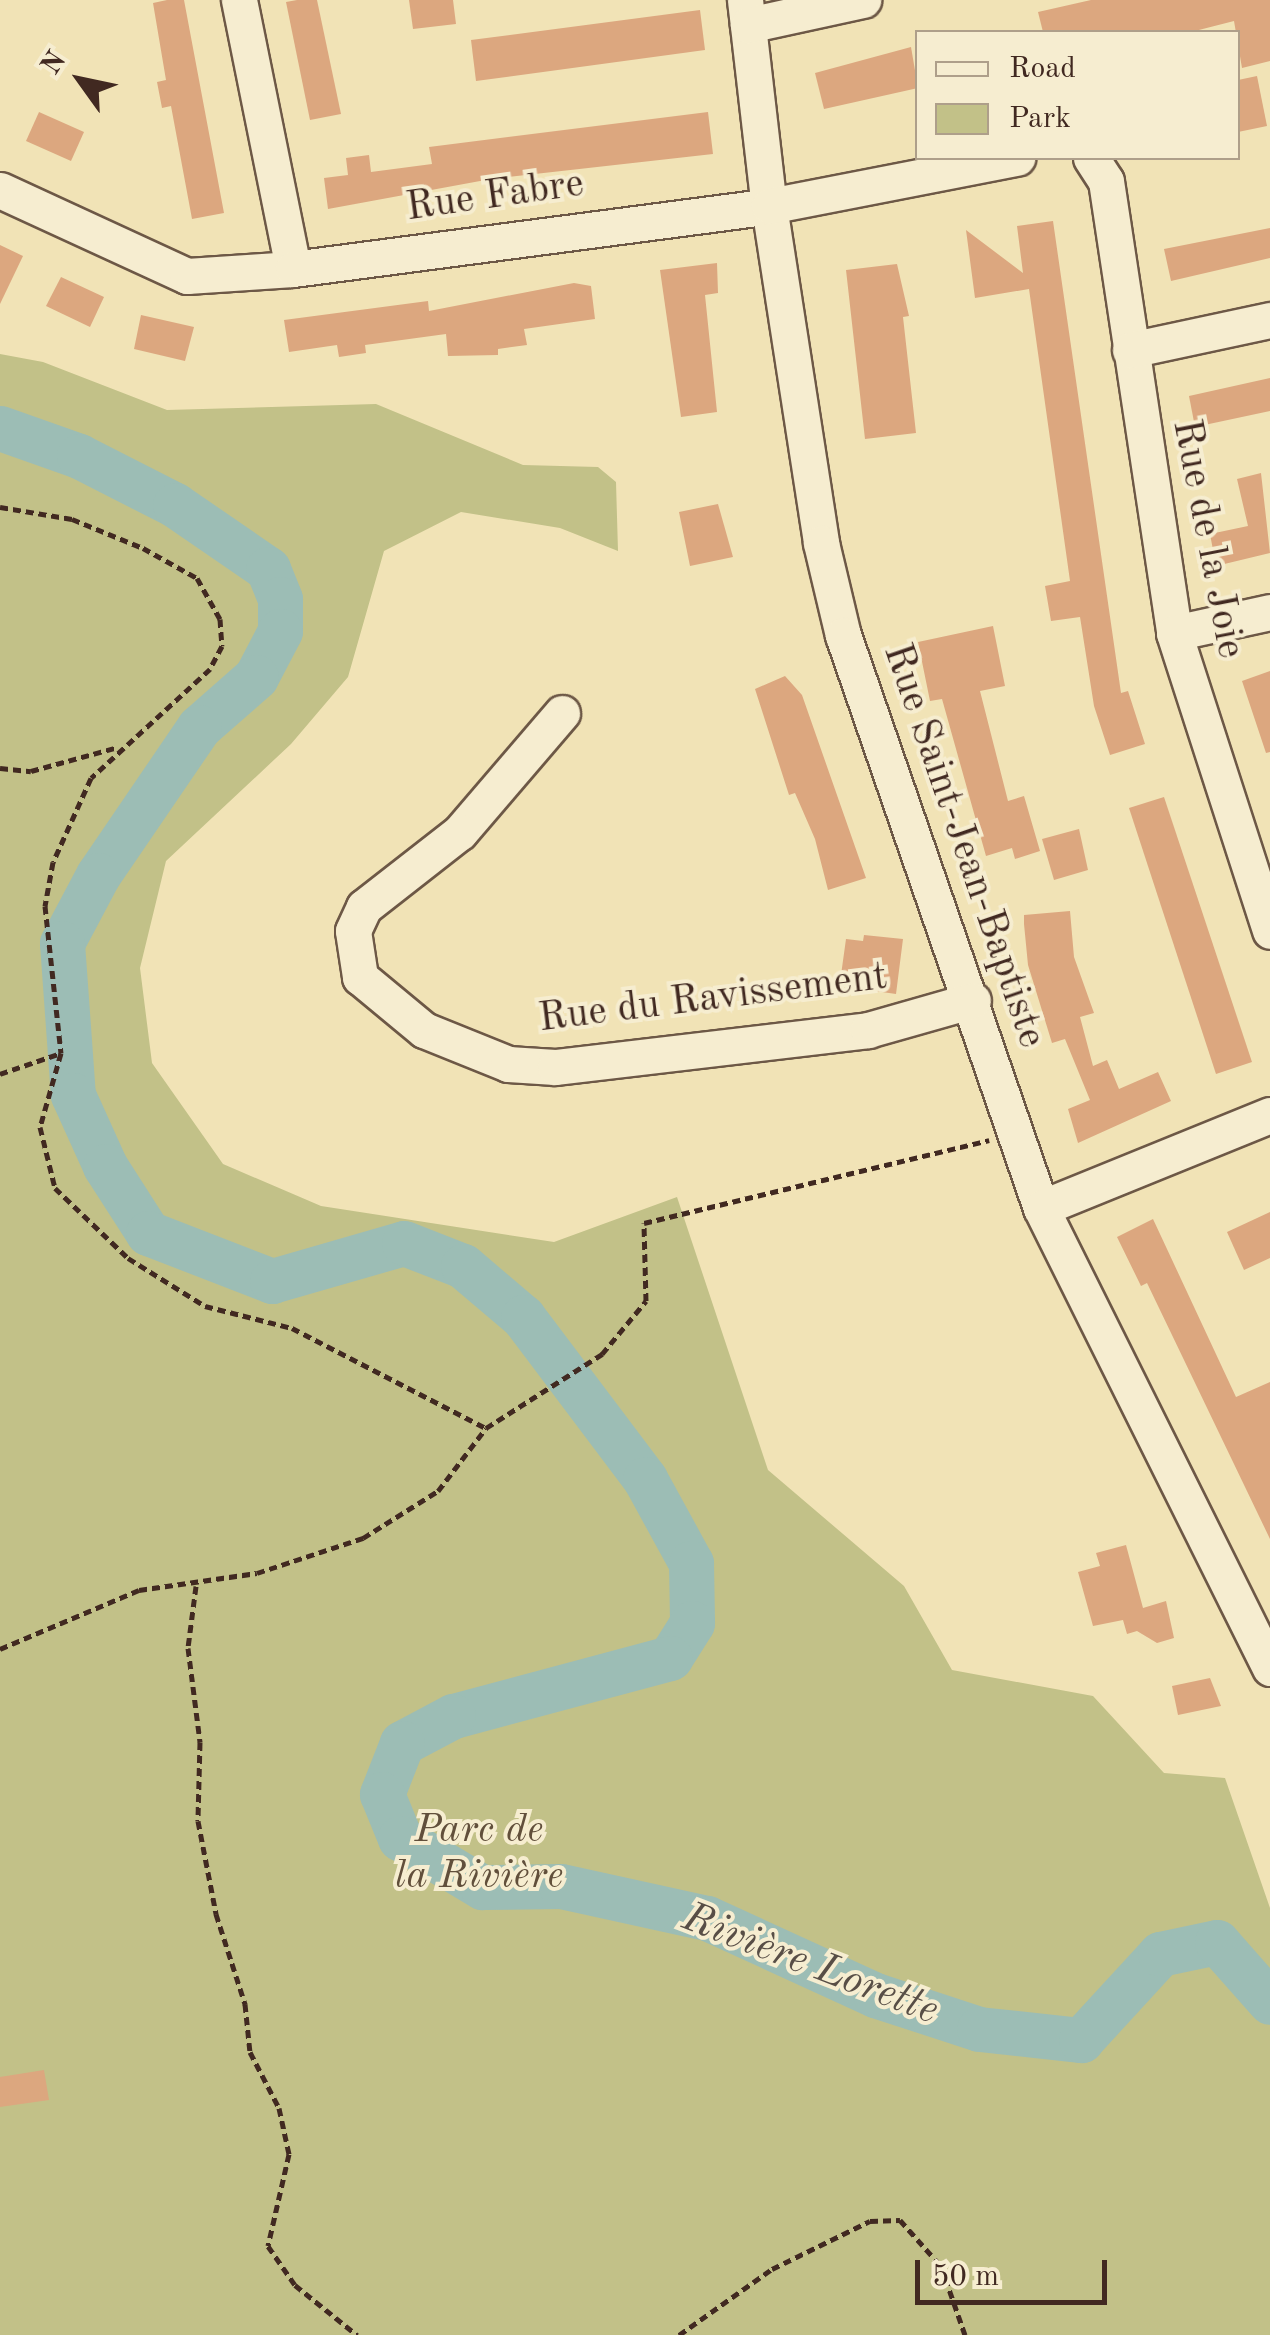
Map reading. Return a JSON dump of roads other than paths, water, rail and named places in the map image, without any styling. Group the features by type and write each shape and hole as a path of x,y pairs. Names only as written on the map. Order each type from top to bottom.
{"street":[{"path":"240,0 293,269"},
{"path":"747,12 863,0"},
{"name":"Rue Saint-Jean-Baptiste","path":"747,12 769,206 821,543 844,635 974,1000 1041,1208 1270,1668"},
{"name":"Rue Fabre","path":"0,190 187,276 293,269 769,206 1007,160"},
{"name":"Rue de la Joie","path":"1092,160 1106,181 1174,633 1270,930"},
{"path":"1130,350 1270,320"},
{"path":"1174,633 1270,612"},
{"name":"Rue du Ravissement","path":"562,713 460,832 364,907 352,953 360,977 424,1030 508,1064 554,1067 868,1030 974,1000"},
{"path":"1041,1208 1270,1115"}],"waterway":[{"name":"Rivière Lorette","path":"0,428 79,456 175,505 268,569 280,599 280,631 256,677 199,727 98,875 62,943 73,1095 105,1166 148,1233 272,1281 404,1243 463,1266 523,1317 645,1479 691,1563 692,1623 670,1658 453,1716 402,1743 382,1794 400,1838 482,1887 561,1886 707,1918 875,1995 979,2029 1081,2040 1160,1954 1217,1942 1270,2002"}],"park label":[{"name":"Parc de la Rivière","path":"479,1854"}]}
